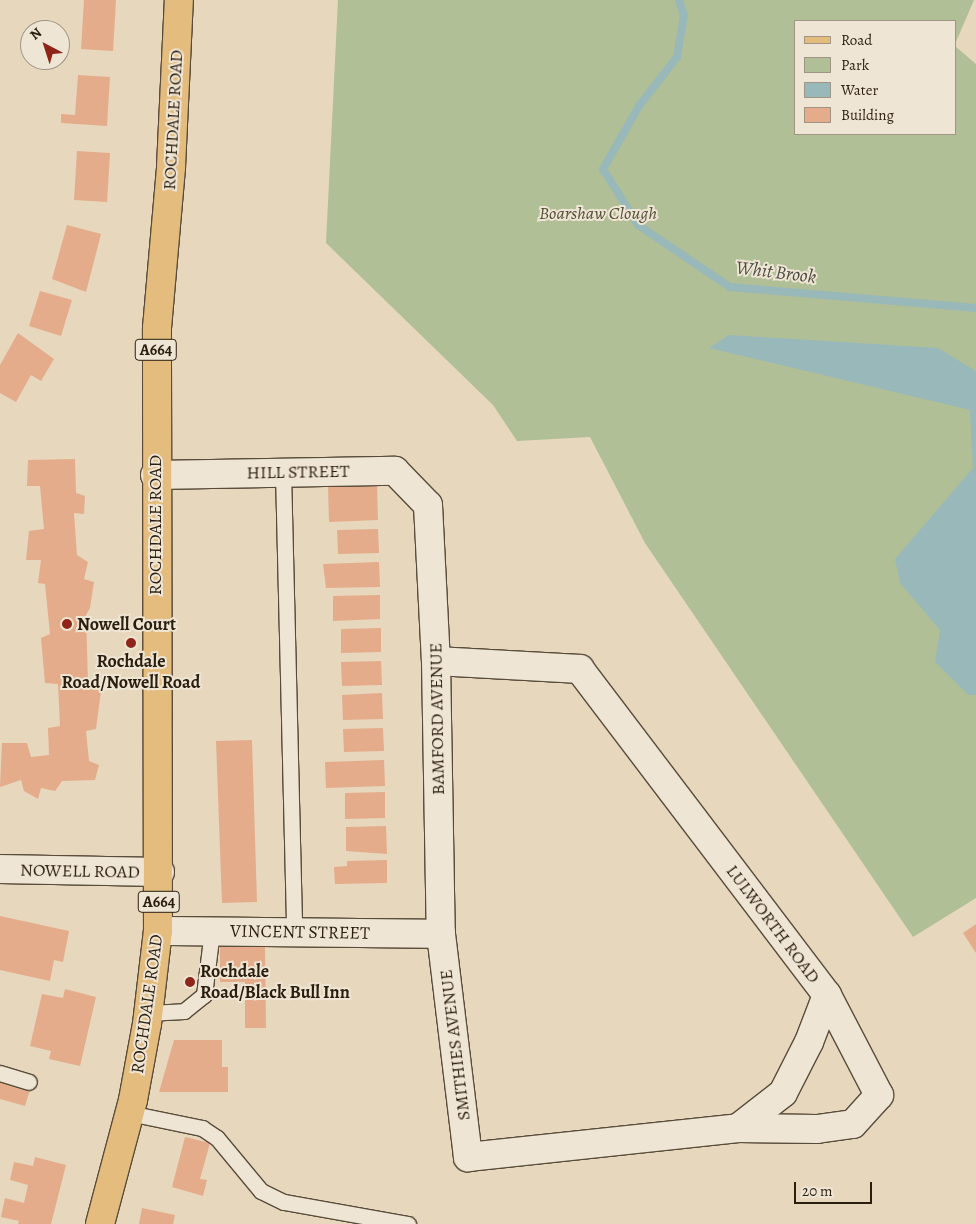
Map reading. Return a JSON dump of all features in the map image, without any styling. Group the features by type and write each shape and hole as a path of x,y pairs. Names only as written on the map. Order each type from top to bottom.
{"main road":[{"name":"ROCHDALE ROAD","path":"100,1224 129,1113 148,1013 158,931 160,872 155,475 157,328 171,167 179,0"}],"street":[{"name":"HILL STREET","path":"155,475 395,472 428,504"},
{"name":"BAMFORD AVENUE","path":"428,504 436,661 441,934"},
{"name":"LULWORTH ROAD","path":"436,661 580,668 827,995 809,1042 783,1092 738,1128"},
{"name":"NOWELL ROAD","path":"0,869 160,872"},
{"name":"VINCENT STREET","path":"158,931 441,934"},
{"name":"SMITHIES AVENUE","path":"441,934 468,1157 738,1128"},
{"path":"738,1128 817,1129 853,1124 879,1095 827,995"}],"lane":[{"path":"283,472 295,864 294,932"},
{"path":"148,1013 184,1011 204,995 212,932"},
{"path":"0,1073 29,1082"},
{"path":"129,1113 202,1128 217,1138 261,1191 284,1202 408,1224"}],"green space":[{"name":"Boarshaw Clough","path":"338,0 974,0 956,42 956,20 794,20 794,135 956,135 956,47 976,64 976,898 913,937 645,543 590,437 517,441 493,405 326,243"}],"water":[{"path":"729,335 938,348 976,371 976,695 968,695 935,662 940,630 900,583 895,559 973,468 970,410 709,348"}],"building":[{"path":"84,0 116,0 113,51 81,49"},
{"path":"78,75 110,77 107,126 61,123 61,114 75,115"},
{"path":"77,151 110,153 107,202 74,200"},
{"path":"67,225 101,234 86,292 52,279"},
{"path":"40,291 72,300 61,336 29,326"},
{"path":"18,333 54,359 41,381 31,375 16,402 0,393 0,365"},
{"name":"Nowell Court","path":"75,459 76,493 85,496 84,514 74,513 77,555 88,562 84,579 94,582 90,608 86,615 88,683 101,691 96,729 86,731 89,761 99,765 95,780 62,781 55,791 41,788 38,799 24,791 21,780 0,787 2,743 27,743 31,757 49,755 48,728 60,726 58,684 45,683 41,638 50,634 45,584 38,583 41,560 26,560 29,531 44,529 40,486 27,486 28,460"},
{"path":"377,484 378,520 329,522 328,486"},
{"path":"378,529 379,553 338,554 337,530"},
{"path":"379,562 380,587 326,588 323,564"},
{"path":"380,595 380,619 333,621 333,596"},
{"path":"381,628 381,652 341,653 341,629"},
{"path":"381,661 382,685 342,686 341,662"},
{"path":"382,693 383,719 343,720 342,695"},
{"path":"383,728 384,751 344,752 343,729"},
{"path":"252,740 257,902 222,903 216,741"},
{"path":"384,760 385,786 326,788 325,762"},
{"path":"385,792 385,818 345,819 345,793"},
{"path":"386,826 387,854 346,851 346,827"},
{"path":"387,860 387,883 335,884 334,867 347,866 347,861"},
{"path":"0,916 69,931 63,962 54,960 50,981 0,970"},
{"path":"976,924 976,953 963,933"},
{"path":"220,947 265,947 266,1028 245,1028 245,982 220,982"},
{"path":"65,989 96,997 80,1066 49,1059 51,1051 30,1046 42,994 63,998"},
{"path":"174,1040 222,1040 222,1067 228,1067 228,1092 159,1092"},
{"path":"0,1078 31,1086 25,1106 0,1099"},
{"path":"185,1137 210,1143 200,1179 207,1180 203,1196 172,1187"},
{"path":"35,1157 66,1165 51,1224 18,1224 19,1221 1,1217 5,1198 24,1203 28,1185 10,1180 14,1162 33,1166"},
{"path":"142,1208 175,1215 173,1224 139,1224"}],"waterway":[{"name":"Whit Brook","path":"679,0 684,15 677,57 639,106 603,169 638,225 730,287 976,308"}],"place":[{"name":"Nowell Court","path":"67,624"},
{"name":"Rochdale Road/Nowell Road","path":"131,643"},
{"name":"Rochdale Road/Black Bull Inn","path":"190,982"}]}
